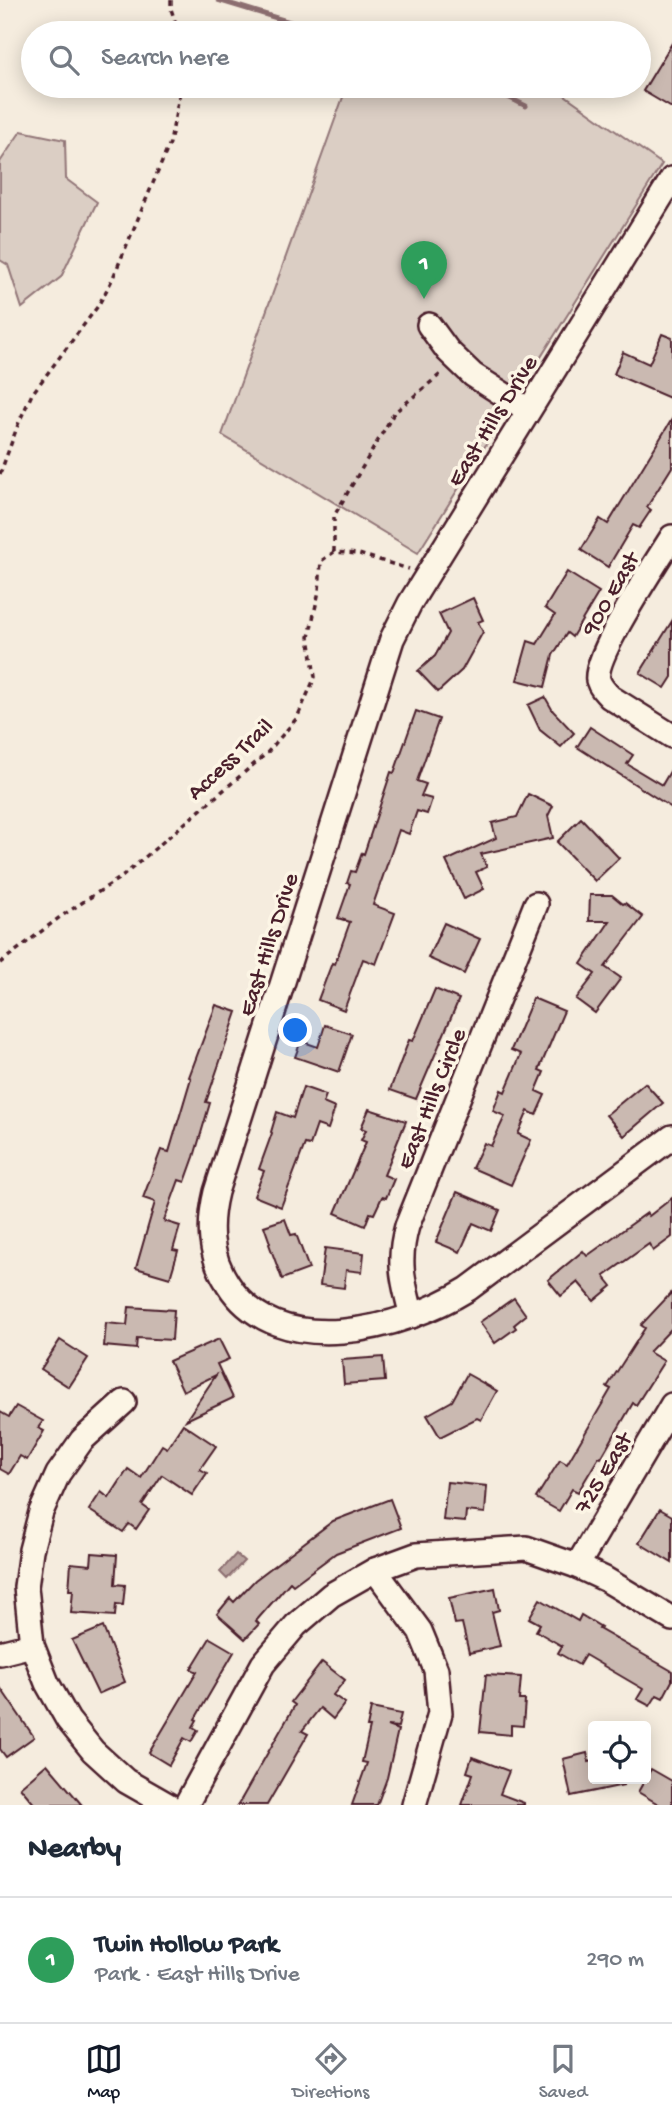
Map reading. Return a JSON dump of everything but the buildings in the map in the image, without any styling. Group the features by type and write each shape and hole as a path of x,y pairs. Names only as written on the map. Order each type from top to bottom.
{"street":[{"name":"East Hills Drive","path":"672,179 428,574 401,620 385,657 216,1192 211,1234 216,1262 230,1287 246,1306 275,1323 305,1330 341,1331 372,1327 440,1305 468,1289 672,1137"},
{"path":"429,325 448,351 473,375 528,411"},
{"name":"900 East","path":"672,537 607,646 597,678 610,697 672,736"},
{"name":"East Hills Circle","path":"412,1316 401,1272 407,1226 537,904"},
{"path":"124,1402 82,1440 58,1474 41,1513 31,1550 26,1587 32,1644 47,1683 68,1720 93,1751 127,1780 168,1805"},
{"name":"725 East","path":"577,1566 672,1405"},
{"path":"186,1805 263,1664 296,1625 331,1595 375,1570 416,1555 526,1548 605,1579 672,1619"},
{"path":"375,1570 420,1631 436,1670 440,1713 414,1805"},
{"path":"0,1653 32,1644"}],"path":[{"path":"171,0 175,21"},
{"path":"0,474 32,394 98,306 112,280 170,143 179,98"},
{"path":"428,574 359,554 334,552 334,516 394,413 457,360"},
{"name":"Access Trail","path":"0,963 60,917 123,876 267,754 297,718 315,677 309,636 319,591 321,561 334,552"}],"shaded area":[{"path":"343,98 569,98 662,164 418,553 222,435"},
{"path":"21,131 65,140 66,179 97,202 61,277 22,308 8,265 0,260 0,162"},
{"path":"236,1554 244,1561 227,1579 220,1572"}],"waterway":[{"path":"218,0 287,21"},
{"path":"510,98 526,106"}],"place":[{"name":"Twin Hollow Park","path":"424,299"}]}
